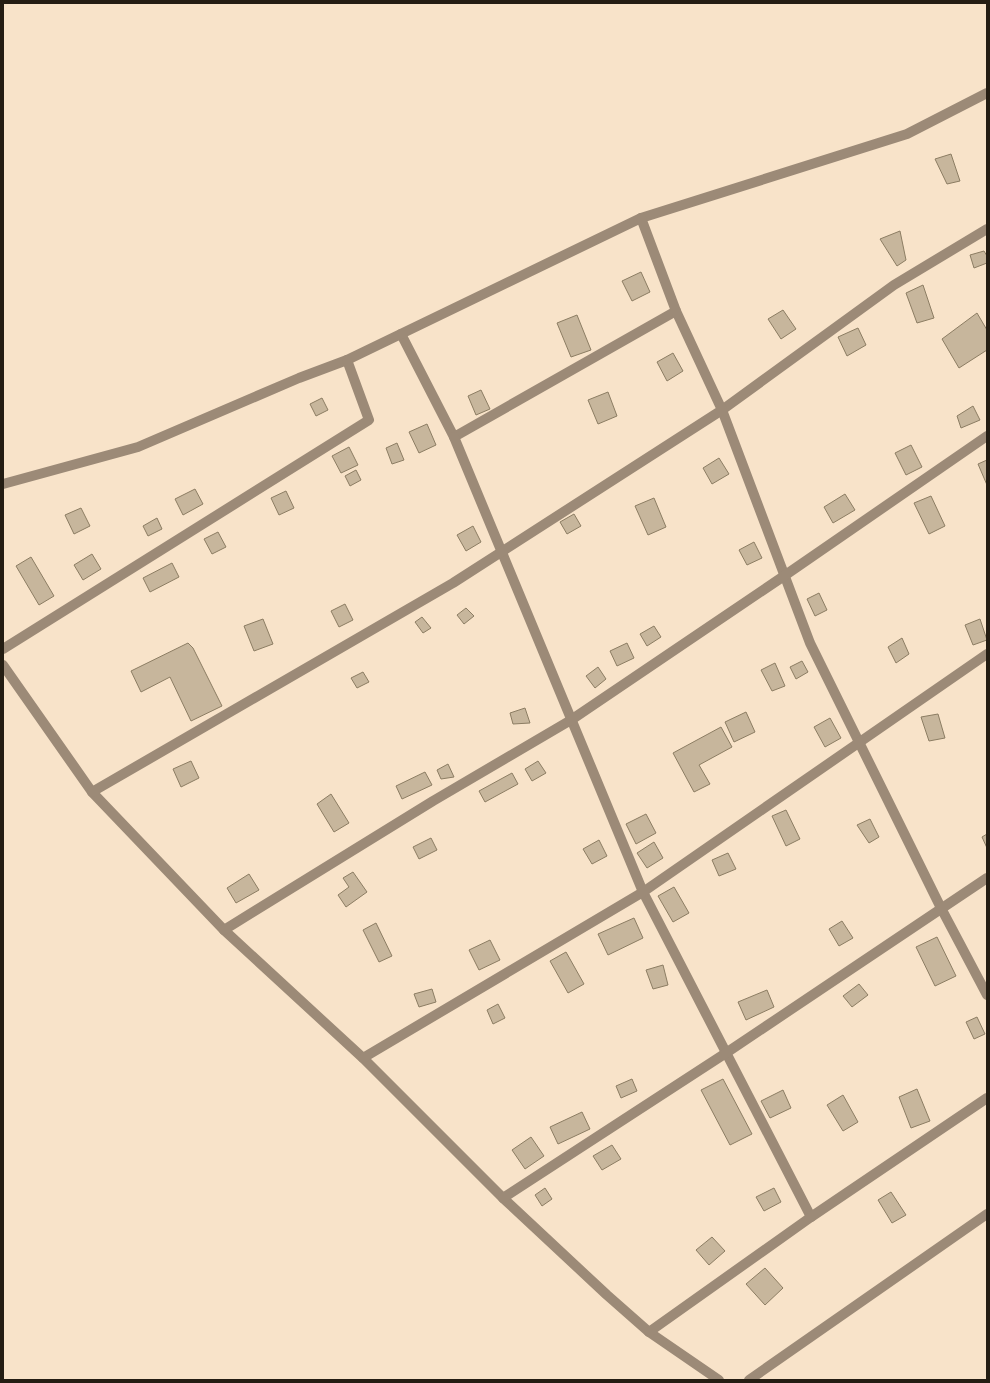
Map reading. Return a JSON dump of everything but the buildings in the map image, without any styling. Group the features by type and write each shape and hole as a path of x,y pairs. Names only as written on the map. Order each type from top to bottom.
{"street":[{"path":"3,484 138,447 299,378 347,360 642,218 907,134 987,94"},
{"path":"642,218 676,311 722,410 810,643 941,908 987,995"},
{"path":"92,792 453,583 722,410 894,285 987,229"},
{"path":"454,437 676,311"},
{"path":"401,334 454,437 643,892 811,1217"},
{"path":"3,649 368,420 347,360"},
{"path":"224,930 433,801 571,720 987,436"},
{"path":"363,1058 643,892 987,654"},
{"path":"3,665 92,792 224,930 363,1058 503,1198 607,1296 649,1332 719,1380"},
{"path":"503,1198 726,1053 987,878"},
{"path":"649,1332 811,1217 987,1098"},
{"path":"749,1380 987,1214"}]}
